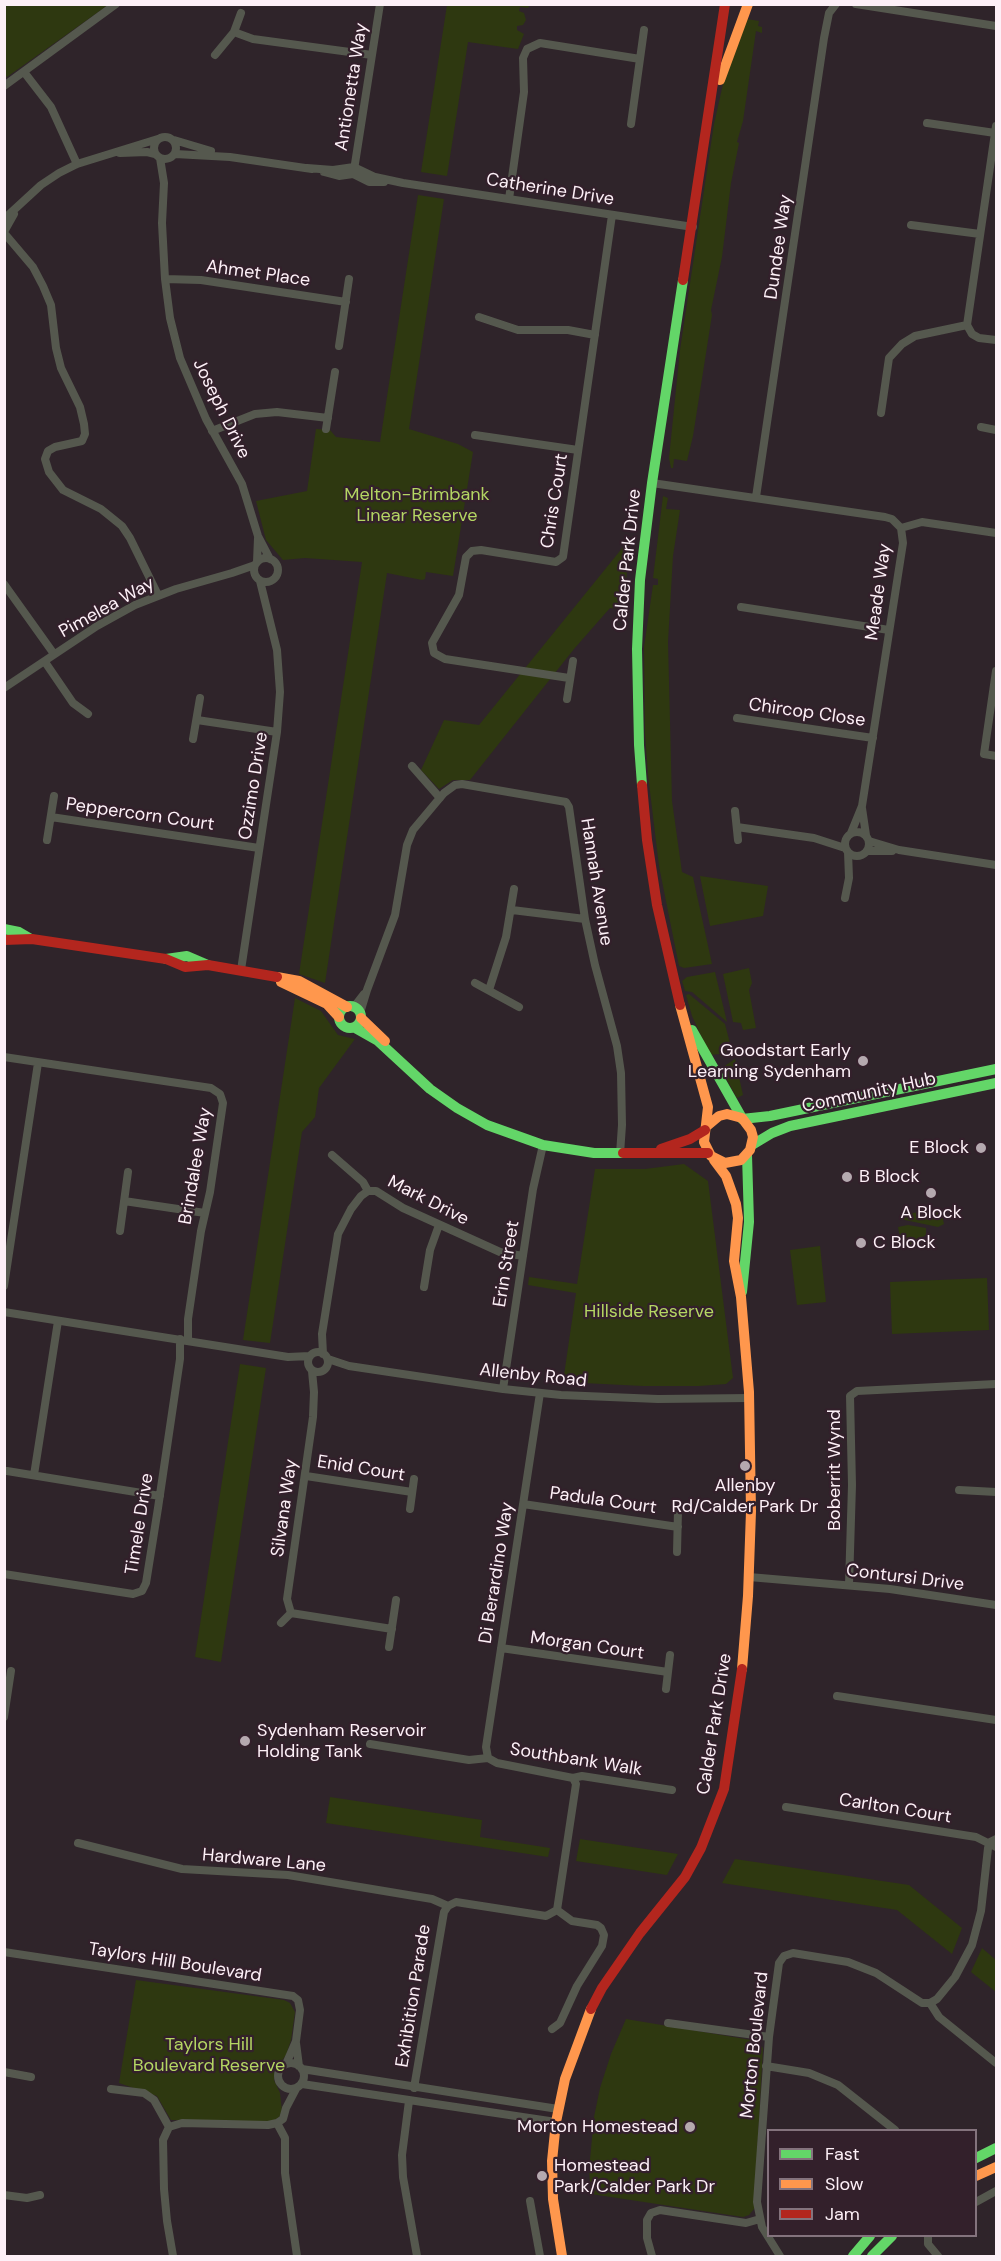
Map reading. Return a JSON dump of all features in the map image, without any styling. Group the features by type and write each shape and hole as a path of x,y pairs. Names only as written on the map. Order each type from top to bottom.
{"street":[{"path":"4,86 116,4"},
{"name":"Antionetta Way","path":"354,171 380,4"},
{"name":"Calder Park Drive","path":"706,1128 708,1107 657,905 647,840 640,765 637,638 640,580 652,483 693,227 725,4"},
{"name":"Calder Park Drive","path":"710,109 726,57 748,4"},
{"name":"Dundee Way","path":"756,497 824,38 829,13 836,4"},
{"path":"856,4 996,26"},
{"path":"215,55 234,32 241,13"},
{"path":"631,124 644,30"},
{"path":"234,32 253,39 372,55"},
{"path":"508,199 524,92 523,58 527,49 540,42 640,59"},
{"path":"24,72 51,107 77,164"},
{"path":"927,123 996,129 967,325 979,338 996,340"},
{"path":"4,219 41,185 77,164 161,138 168,137 174,140 177,147 172,156 128,152 104,156"},
{"path":"158,156 154,146 161,138"},
{"name":"Catherine Drive","path":"174,140 230,157"},
{"name":"Joseph Drive","path":"158,156 164,183"},
{"name":"Catherine Drive","path":"172,156 230,157 307,168 339,176 354,171 369,182 403,183 693,227"},
{"name":"Joseph Drive","path":"172,156 164,183 162,224 170,318 180,358 194,394 242,484 258,536 270,559"},
{"path":"19,205 5,232 33,267 51,305 56,348 61,368 80,407 86,434 82,441 51,448 46,454 46,464 54,480 63,490 101,509 122,526 130,538 156,596"},
{"name":"Chris Court","path":"570,678 445,659 434,653 432,642 459,596 466,557 472,551 481,550 556,562 563,556 612,215"},
{"path":"911,225 980,234"},
{"path":"4,242 20,252"},
{"name":"Ahmet Place","path":"165,279 201,280 346,302"},
{"path":"339,346 349,279"},
{"path":"478,317 518,330 568,330 595,335"},
{"path":"881,413 890,358 902,344 915,336 967,325"},
{"path":"326,429 335,372"},
{"path":"212,430 255,414 277,412 328,418"},
{"path":"981,427 996,429"},
{"path":"475,435 578,450"},
{"name":"Meade Way","path":"652,483 885,517 892,519 901,528 903,543 862,806 849,835"},
{"path":"901,528 922,522 996,533"},
{"name":"Joseph Drive","path":"256,563 258,536"},
{"path":"263,558 270,559 278,568 277,576 271,581 257,578 256,563 263,558"},
{"name":"Pimelea Way","path":"4,688 112,618 156,596 202,580 232,573 256,563"},
{"name":"Pimelea Way","path":"232,573 257,578"},
{"name":"Ozzimo Drive","path":"241,970 277,732 280,692 279,671 268,607 257,578"},
{"name":"Ozzimo Drive","path":"268,607 271,581"},
{"path":"4,584 54,654"},
{"path":"741,607 889,630"},
{"path":"567,699 573,661"},
{"path":"45,662 73,703 88,714"},
{"path":"996,671 984,754 996,756"},
{"path":"194,739 200,698"},
{"name":"Chircop Close","path":"737,718 873,738"},
{"path":"197,720 277,732"},
{"path":"412,766 440,798"},
{"name":"Hannah Avenue","path":"356,1011 367,990 395,915 407,845 413,830 440,798 455,785 462,784 566,802 569,807 585,919 621,1072 623,1154"},
{"name":"Peppercorn Court","path":"47,840 54,796"},
{"name":"Meade Way","path":"862,806 867,838"},
{"path":"735,811 738,840"},
{"name":"Peppercorn Court","path":"51,817 259,848"},
{"path":"737,827 814,838 846,850 854,856 899,850"},
{"path":"814,838 849,835 859,831 867,838 899,850 996,865"},
{"path":"845,898 849,878 846,850 849,835"},
{"path":"849,878 864,853 867,838"},
{"path":"489,990 499,963 512,910 514,889"},
{"path":"512,910 585,919"},
{"path":"4,929 19,932 32,939"},
{"path":"4,940 32,939 166,959 185,967 208,965 299,981 356,1011 400,1060"},
{"path":"265,974 327,1004 343,1025 355,1028 378,1041 432,1090 487,1125 543,1145 594,1153 652,1152 709,1155"},
{"path":"475,983 519,1007"},
{"path":"339,1017 342,1011 356,1011"},
{"path":"355,1028 360,1024 356,1011"},
{"name":"Calder Park Drive","path":"683,1014 742,1119"},
{"name":"Brindalee Way","path":"4,1057 217,1091 223,1103 184,1340"},
{"path":"4,1287 38,1063"},
{"name":"Community Hub","path":"742,1119 770,1116 996,1069"},
{"name":"Community Hub","path":"749,1150 779,1129 996,1083"},
{"path":"912,1085 915,1100"},
{"path":"831,1103 834,1117"},
{"path":"652,1152 690,1139 719,1116 727,1114 742,1119 751,1130 749,1150 733,1163 717,1161 709,1155 704,1142 706,1128"},
{"name":"Erin Street","path":"503,1389 533,1189 543,1145"},
{"name":"Calder Park Drive","path":"741,1297 749,1222 749,1150"},
{"name":"Mark Drive","path":"332,1155 363,1182 368,1191 376,1191 403,1208 500,1252 523,1256"},
{"name":"Calder Park Drive","path":"562,2256 553,2199 552,2161 564,2079 591,2008 618,1962 685,1877 701,1848 720,1800 730,1760 740,1693 749,1579 751,1511 749,1395 741,1297 734,1261 738,1218 736,1204 726,1176 709,1155"},
{"path":"120,1231 128,1172"},
{"path":"319,1355 338,1234 351,1209 368,1191"},
{"path":"124,1201 205,1213"},
{"path":"424,1287 430,1250 439,1225"},
{"name":"Allenby Road","path":"4,1312 288,1357 319,1355 349,1366 503,1389 622,1399 749,1395"},
{"path":"34,1475 58,1321"},
{"name":"Timele Drive","path":"4,1574 138,1593 142,1591 146,1583 184,1340"},
{"name":"Silvana Way","path":"291,1613 287,1599 313,1418 314,1392 310,1368 319,1355"},
{"name":"Silvana Way","path":"314,1392 324,1370 319,1355"},
{"name":"Allenby Road","path":"288,1357 310,1368 324,1370 349,1366"},
{"name":"Boberrit Wynd","path":"849,1585 852,1485 850,1396 857,1391 996,1384"},
{"name":"Di Berardino Way","path":"488,1758 486,1749 540,1393"},
{"path":"7,1471 160,1496"},
{"name":"Enid Court","path":"306,1476 412,1492"},
{"name":"Enid Court","path":"410,1509 414,1479"},
{"path":"960,1490 996,1492"},
{"name":"Padula Court","path":"523,1504 678,1527"},
{"name":"Padula Court","path":"677,1552 678,1511"},
{"name":"Contursi Drive","path":"749,1579 849,1585 996,1605"},
{"path":"389,1647 396,1600"},
{"path":"281,1623 291,1613 392,1629"},
{"name":"Morgan Court","path":"501,1648 668,1672"},
{"name":"Morgan Court","path":"666,1689 670,1655"},
{"path":"4,1717 11,1671"},
{"path":"837,1696 996,1720"},
{"name":"Southbank Walk","path":"370,1744 469,1760 488,1758 497,1763 573,1778 582,1776 672,1790"},
{"path":"552,2030 560,2023 573,1993 602,1946 604,1935 597,1924 572,1921 557,1910 576,1784 573,1778"},
{"name":"Carlton Court","path":"786,1807 976,1837 995,1844"},
{"name":"Hardware Lane","path":"78,1843 174,1868 288,1875 432,1899 448,1906"},
{"path":"995,1844 987,1864 981,1911 972,1945 955,1977 937,1999 930,2003 939,2017 996,2063"},
{"name":"Exhibition Parade","path":"414,2088 444,1912 448,1906 456,1902 546,1916 557,1910"},
{"name":"Taylors Hill Boulevard","path":"4,1952 292,1996 301,2005 296,2042 286,2064"},
{"name":"Morton Boulevard","path":"767,2236 760,2219 757,2202 766,2066 779,1963 784,1956 793,1953 848,1962 876,1973 922,2003 930,2003"},
{"path":"668,2023 769,2037"},
{"name":"Taylors Hill Boulevard","path":"296,2042 301,2067"},
{"path":"286,2108 284,2087 279,2081 279,2073 286,2064 293,2063 301,2067 414,2088 558,2109"},
{"path":"766,2066 809,2073 838,2085 894,2129"},
{"path":"169,2127 182,2123 277,2123 283,2119 286,2108 305,2076 301,2067"},
{"path":"4,2072 31,2077"},
{"path":"284,2087 299,2086 556,2122"},
{"path":"111,2089 144,2093 154,2100 169,2127"},
{"path":"409,2101 402,2166 417,2256"},
{"path":"277,2123 285,2138 285,2173 297,2256"},
{"path":"169,2127 164,2140 164,2188 173,2256"},
{"path":"977,2157 996,2148"},
{"path":"977,2175 996,2167"},
{"path":"977,2201 996,2192"},
{"path":"4,2195 27,2198 40,2195"},
{"path":"530,2201 540,2256"},
{"path":"652,2256 647,2238 647,2220 651,2213 660,2210 746,2223 760,2219"},
{"name":"Morton Boulevard","path":"767,2237 780,2256"},
{"path":"853,2256 868,2237"},
{"path":"872,2256 890,2237"},
{"path":"928,2237 928,2244 938,2256"}],"green space":[{"path":"4,5 108,5 7,77 4,74"},
{"path":"447,5 530,5 528,8 520,7 519,11 524,13 526,20 523,25 517,26 517,30 524,34 518,49 468,42 447,176 421,172"},
{"path":"747,19 759,21 758,26 762,27 762,33 756,31 693,436 687,461 674,459 673,468 671,468 669,458 680,350 714,124 723,84"},
{"name":"Melton-Brimbank Linear Reserve","path":"418,195 444,199 409,429 458,444 473,452 453,576 426,572 425,579 422,580 387,573 325,983 299,974 362,562 305,558 283,560 266,540 256,501 307,491 316,429 330,430 336,437 380,442"},
{"path":"663,496 668,498 666,509 680,510 673,556 668,642 672,801 682,872 693,877 712,964 684,968 679,966 659,866 645,733 644,647 653,585 658,585 658,579 653,578"},
{"path":"632,536 622,609 610,608 574,649 470,780 453,780 439,789 421,770 444,720 479,725"},
{"path":"700,876 768,886 763,916 710,926"},
{"path":"749,968 752,983 749,990 756,1028 743,1030 741,1023 733,1022 723,974"},
{"path":"715,972 727,1022 692,992 685,991 682,981 687,977"},
{"path":"689,994 725,1024 732,1051 721,1057 720,1054 710,1055 692,1016 686,995"},
{"path":"295,998 321,1011 338,1035 355,1039 319,1088 315,1117 302,1132 270,1343 243,1340"},
{"path":"735,1059 743,1095 737,1098 723,1067"},
{"name":"Hillside Reserve","path":"684,1164 708,1181 733,1378 726,1384 699,1386 563,1382 576,1293 528,1285 529,1277 577,1284 595,1169 645,1169"},
{"path":"937,1208 941,1211 944,1224 938,1227 900,1219 899,1216"},
{"path":"908,1225 926,1228 926,1235 902,1249 898,1227"},
{"path":"820,1246 826,1302 797,1305 790,1250"},
{"path":"987,1278 989,1330 892,1334 890,1282"},
{"path":"240,1364 266,1368 221,1662 195,1657"},
{"path":"330,1797 482,1820 480,1837 550,1848 548,1857 326,1823"},
{"path":"580,1839 678,1854 667,1875 576,1861"},
{"path":"735,1859 909,1885 962,1928 952,1954 897,1910 722,1883"},
{"path":"982,1948 996,1960 996,1992 971,1972"},
{"name":"Taylors Hill Boulevard Reserve","path":"136,1980 284,2000 290,2003 295,2012 291,2040 286,2055 274,2071 282,2111 279,2117 266,2122 171,2120 157,2096 119,2083"},
{"path":"626,2019 757,2041 763,2048 754,2209 749,2215 743,2217 591,2194 589,2170 594,2117 611,2054"}],"traffic: fast":[{"path":"642,785 637,649 640,580 652,483 683,280"},
{"path":"4,929 19,932 31,939"},
{"path":"166,959 187,956 208,965"},
{"path":"350,1006 358,1009 361,1017 358,1025 350,1028 342,1025 339,1017 342,1009 350,1006"},
{"path":"355,1028 378,1041 430,1089 487,1125 543,1145 594,1153 623,1153"},
{"path":"692,1030 742,1118"},
{"path":"742,1119 770,1116 996,1069"},
{"path":"752,1145 790,1126 996,1083"},
{"path":"742,1292 749,1222 747,1155"},
{"path":"977,2158 996,2148"},
{"path":"853,2256 869,2237"},
{"path":"872,2256 891,2237"}],"traffic: slow":[{"path":"720,80 748,4"},
{"path":"277,977 299,981 347,1007"},
{"path":"281,982 327,1004 339,1017"},
{"path":"680,1005 708,1107 704,1142 711,1156 725,1163 741,1160 750,1150 753,1137 742,1118 727,1114 719,1116 707,1126"},
{"path":"361,1018 385,1041"},
{"path":"714,1160 726,1176 736,1204 738,1218 734,1261 741,1297 749,1392 751,1511 748,1596 742,1669"},
{"path":"562,2256 553,2199 552,2161 556,2122 565,2079 591,2009"},
{"path":"977,2176 996,2167"}],"traffic: jam":[{"path":"683,280 725,4"},
{"path":"642,785 647,840 657,905 680,1005"},
{"path":"4,940 32,939 166,959 185,967 208,965 277,977"},
{"path":"661,1149 690,1139 705,1130"},
{"path":"623,1153 708,1153"},
{"path":"591,2009 602,1988 640,1933 685,1877 701,1848 724,1789 742,1669"}],"place":[{"name":"Goodstart Early Learning Sydenham","path":"863,1061"},
{"name":"E Block","path":"981,1148"},
{"name":"B Block","path":"847,1177"},
{"name":"A Block","path":"931,1193"},
{"name":"C Block","path":"861,1243"},
{"name":"Allenby Rd/Calder Park Dr","path":"745,1466"},
{"name":"Sydenham Reservoir Holding Tank","path":"245,1741"},
{"name":"Morton Homestead","path":"690,2127"},
{"name":"Homestead Park/Calder Park Dr","path":"542,2176"}]}
